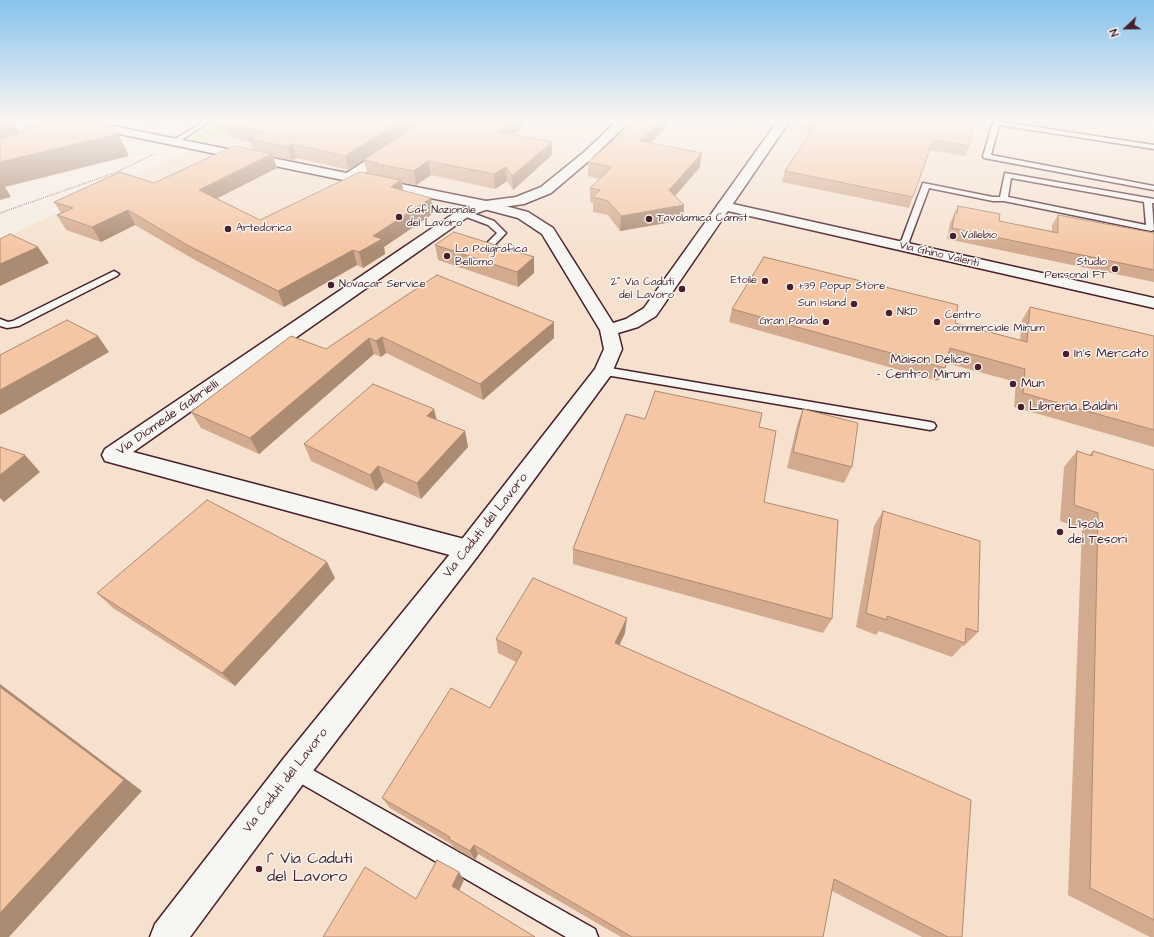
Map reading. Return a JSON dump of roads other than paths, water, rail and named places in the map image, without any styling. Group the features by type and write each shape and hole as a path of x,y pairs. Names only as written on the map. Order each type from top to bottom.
{"street":[{"path":"279,163 486,205 523,215 548,231 609,330 632,323 650,312 754,163"},
{"path":"350,177 372,163"},
{"path":"523,215 546,190 579,163"},
{"path":"486,205 519,201 546,190"},
{"name":"Via Diomede Gabrielli","path":"468,550 113,455 464,213 486,205"},
{"name":"Via Ghino Valenti","path":"724,206 1154,303"},
{"name":"Via Caduti del Lavoro","path":"168,937 295,769 468,550 604,370 613,349 609,330"}],"lane":[{"path":"1021,163 1154,188"},
{"path":"903,247 926,185 993,199 1004,199 1152,228 1151,201 1008,175 1004,199"},
{"path":"464,213 491,223 502,233 488,247"},
{"path":"0,322 7,325 15,324 114,274"},
{"path":"604,370 930,426"},
{"path":"295,769 586,937"}],"place":[{"name":"Caf Nazionale del Lavoro","path":"399,217"},
{"name":"Tavolamica Camst","path":"649,219"},
{"name":"Artedorica","path":"228,229"},
{"name":"Vallebio","path":"953,236"},
{"name":"La Poligrafica Bellomo","path":"447,256"},
{"name":"Studio Personal FT","path":"1115,269"},
{"name":"Etoile","path":"765,281"},
{"name":"Novacar Service","path":"331,285"},
{"name":"+39 Popup Store","path":"790,287"},
{"name":"2^ Via Caduti del Lavoro","path":"682,289"},
{"name":"Sun Island","path":"854,304"},
{"name":"NKD","path":"889,313"},
{"name":"Gran Panda","path":"826,322"},
{"name":"Centro commerciale Mirum","path":"937,322"},
{"name":"In's Mercato","path":"1066,354"},
{"name":"Maison Délice - Centro Mirum","path":"978,367"},
{"name":"Mun","path":"1013,384"},
{"name":"Libreria Baldini","path":"1021,407"},
{"name":"L'Isola dei Tesori","path":"1060,532"},
{"name":"1^ Via Caduti del Lavoro","path":"259,869"}]}
